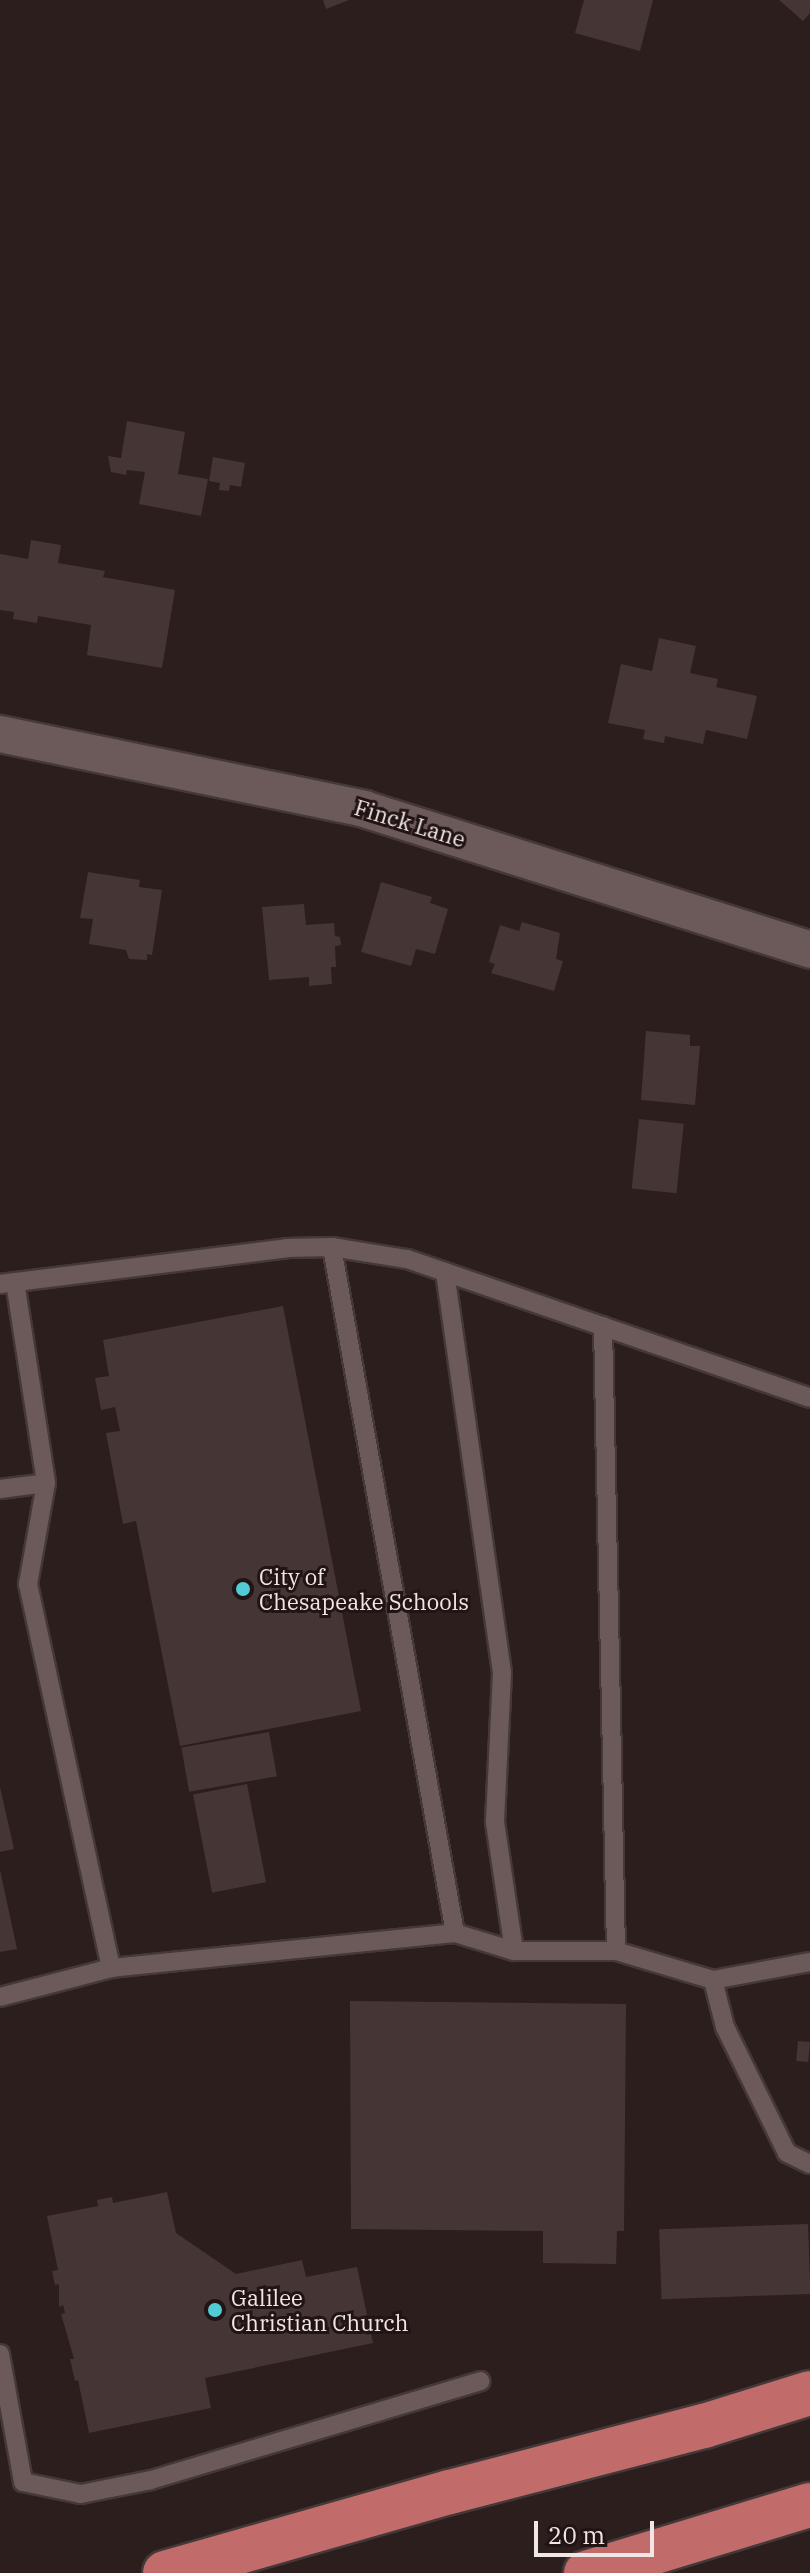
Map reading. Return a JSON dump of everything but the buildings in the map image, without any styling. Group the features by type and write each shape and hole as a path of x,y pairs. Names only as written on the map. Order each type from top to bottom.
{"highway":[{"path":"165,2573 450,2492 704,2426 810,2393"},
{"path":"586,2573 810,2505"}],"street":[{"name":"Finck Lane","path":"0,734 364,809 810,950"}],"lane":[{"path":"332,1247 455,1933"},
{"path":"111,1968 28,1584 46,1483 7,1283 287,1248 332,1247 407,1259 810,1398"},
{"path":"445,1272 502,1673 495,1822 514,1951"},
{"path":"603,1326 616,1951"},
{"path":"0,1489 46,1483"},
{"path":"0,1997 111,1968 455,1933 514,1951 616,1951 713,1980 810,1962"},
{"path":"713,1980 725,2027 787,2153 810,2164"},
{"path":"0,2354 23,2482 81,2494 151,2480 480,2381"}],"place":[{"name":"City of Chesapeake Schools","path":"243,1589"},
{"name":"Galilee Christian Church","path":"215,2310"}]}
